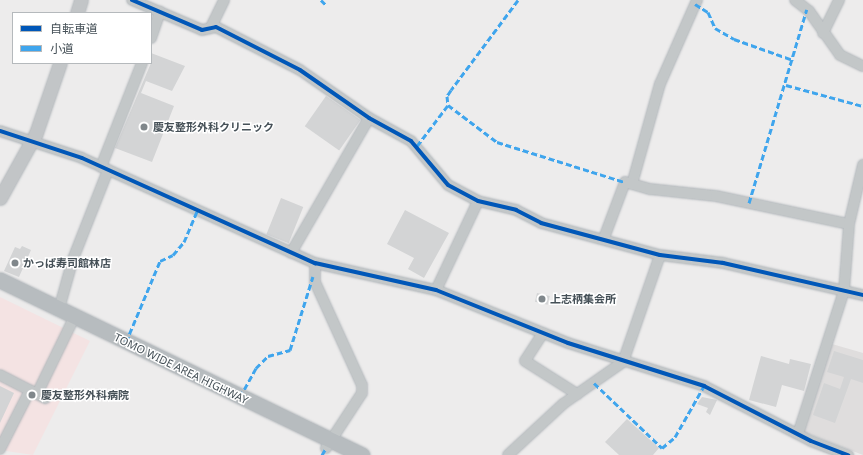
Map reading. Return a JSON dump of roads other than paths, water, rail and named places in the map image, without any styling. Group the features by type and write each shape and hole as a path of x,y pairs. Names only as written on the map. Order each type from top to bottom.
{"highway":[{"name":"TOMO WIDE AREA HIGHWAY","path":"0,280 328,445 341,455"},
{"name":"TOMO WIDE AREA HIGHWAY","path":"0,289 328,445 362,455"}],"main road":[{"path":"77,12 82,0"},
{"path":"0,198 32,141 60,64"}],"street":[{"path":"132,0 202,30 211,27 236,35 300,70 369,118 410,141 448,185 478,201 516,210 541,223 604,238 660,255 717,262 863,295"},
{"path":"211,27 224,0"},
{"path":"795,0 809,11 840,56 863,66"},
{"path":"824,33 839,0"},
{"path":"632,184 660,84 693,1"},
{"path":"152,35 160,12"},
{"path":"60,309 73,259 142,64"},
{"path":"291,253 369,118"},
{"path":"0,131 32,141 105,169 315,263 436,290 543,333 623,362 718,392 798,434 848,455"},
{"path":"798,434 844,290 849,224 863,165"},
{"path":"604,238 625,182 716,196 849,224"},
{"path":"436,290 478,201"},
{"path":"508,455 577,394 623,362 660,255"},
{"path":"315,263 315,282 362,385 362,392 328,445"},
{"path":"0,449 38,394 71,324"},
{"path":"543,333 525,361 577,394"},
{"path":"0,375 38,394"}],"place":[{"name":"慶友整形外科クリニック","path":"144,127"},
{"name":"かっぱ寿司館林店","path":"15,263"},
{"name":"上志柄集会所","path":"542,299"},
{"name":"慶友整形外科病院","path":"32,395"}]}
